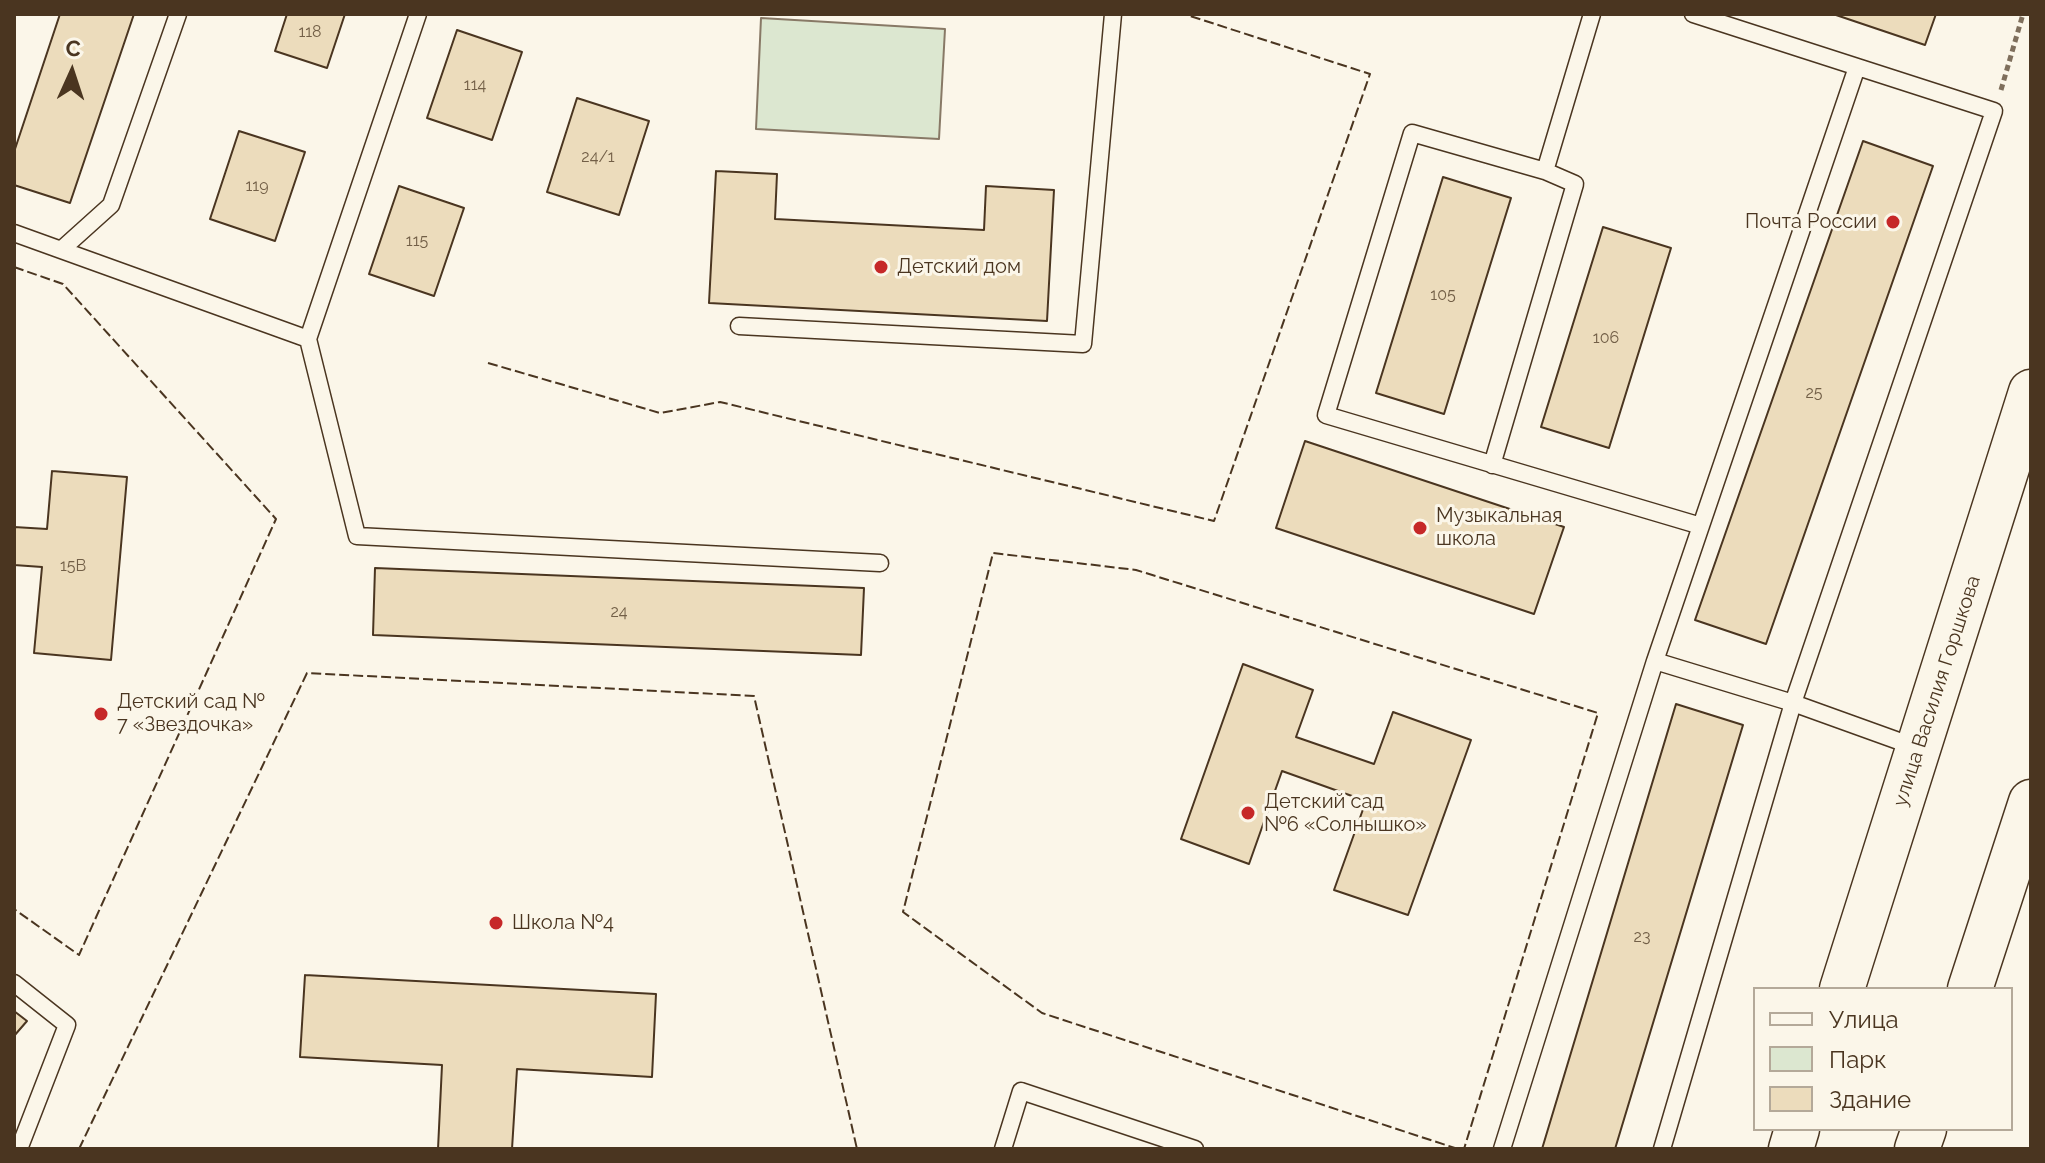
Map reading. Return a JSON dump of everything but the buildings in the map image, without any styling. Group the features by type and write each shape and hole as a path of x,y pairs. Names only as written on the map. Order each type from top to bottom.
{"main road":[{"name":"улица Василия Горшкова","path":"1843,987 2025,435 2031,392"},
{"path":"1971,987 2031,802"}],"lane":[{"path":"61,250 111,205 178,14"},
{"path":"418,14 308,339 357,536 880,563"},
{"path":"739,326 1083,344 1113,14"},
{"path":"1545,171 1592,14"},
{"path":"1662,1149 1793,703 1994,111 1693,14"},
{"path":"1502,1149 1655,661 1857,67"},
{"path":"1492,465 1575,184 1545,171 1412,133 1326,415 1492,465 1701,526"},
{"path":"14,233 308,339"},
{"path":"1655,661 1793,703 1920,749"},
{"path":"14,983 67,1025 19,1149"},
{"path":"1003,1149 1021,1091 1195,1149"}],"path":[{"path":"1994,111 2023,14"}],"green space":[{"path":"761,18 945,29 939,139 756,129"}],"fence":[{"path":"488,363 660,413 720,402 1214,521 1370,74 1184,14"},
{"path":"14,267 63,284 276,519 79,955 14,909"},
{"path":"1458,1149 1042,1013 903,912 993,553 1136,570 1598,713 1464,1149"},
{"path":"79,1149 307,673 754,696 857,1149"}],"place":[{"name":"Почта России","path":"1893,222"},
{"name":"Детский дом","path":"881,267"},
{"name":"Музыкальная школа","path":"1420,528"},
{"name":"Детский сад № 7 «Звездочка»","path":"101,714"},
{"name":"Детский сад №6 «Солнышко»","path":"1248,813"},
{"name":"Школа №4","path":"496,923"}]}
